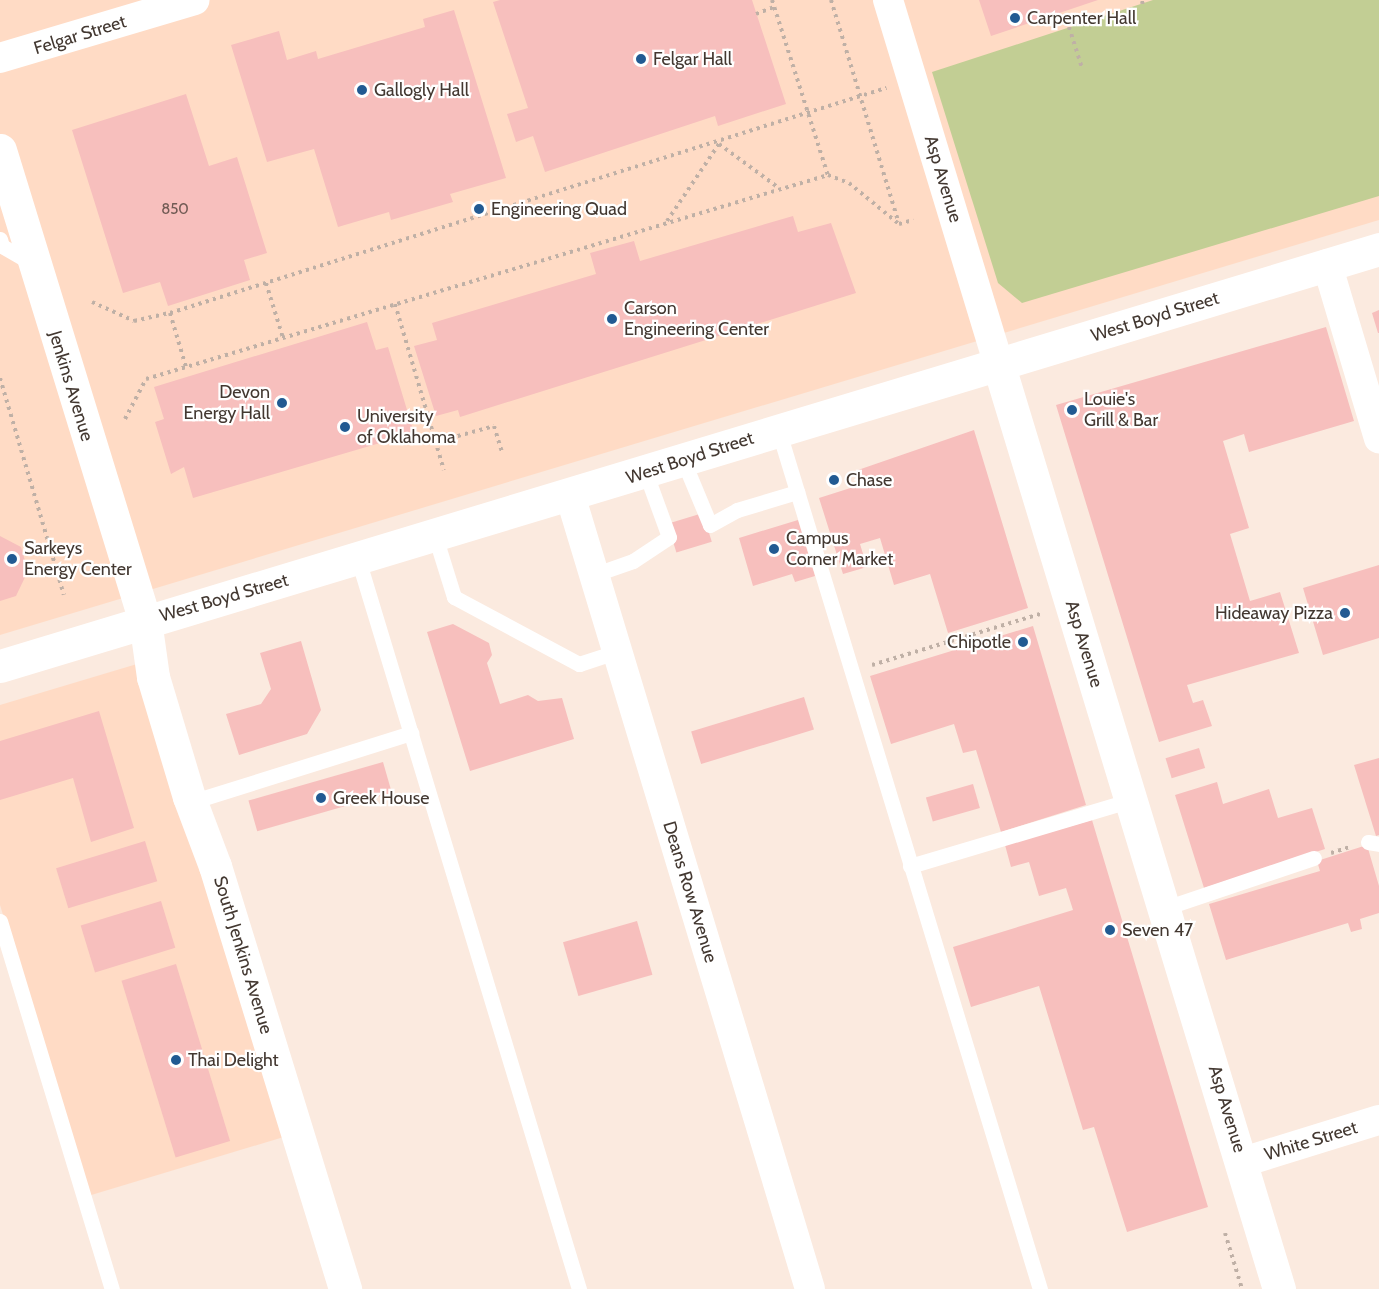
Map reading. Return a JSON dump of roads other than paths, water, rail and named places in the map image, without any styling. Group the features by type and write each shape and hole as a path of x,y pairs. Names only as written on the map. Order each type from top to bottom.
{"street":[{"name":"Felgar Street","path":"0,58 195,0"},
{"name":"Asp Avenue","path":"888,0 1243,1162 1279,1289"},
{"name":"Jenkins Avenue","path":"0,150 145,620"},
{"name":"West Boyd Street","path":"0,666 145,620 435,536 778,429 1379,249"},
{"path":"1327,264 1379,438"},
{"name":"Deans Row Avenue","path":"570,495 810,1289"},
{"name":"South Jenkins Avenue","path":"145,620 153,677 345,1289"},
{"name":"White Street","path":"1243,1162 1379,1120"}],"lane":[{"path":"0,238 2,246 34,264"},
{"path":"778,429 1040,1289"},
{"path":"683,460 710,525 737,510 798,492"},
{"path":"593,575 633,561 669,537 645,471"},
{"path":"435,536 454,597 579,664 616,652"},
{"path":"358,559 579,1289"},
{"path":"191,802 411,733"},
{"path":"910,866 1132,800"},
{"path":"1165,908 1314,858"},
{"path":"0,921 112,1289"}],"place":[{"name":"Carpenter Hall","path":"1015,18"},
{"name":"Felgar Hall","path":"641,59"},
{"name":"Gallogly Hall","path":"362,90"},
{"name":"Engineering Quad","path":"479,209"},
{"name":"Carson Engineering Center","path":"612,319"},
{"name":"Devon Energy Hall","path":"282,403"},
{"name":"Louie's Grill & Bar","path":"1072,410"},
{"name":"University of Oklahoma","path":"345,427"},
{"name":"Chase","path":"834,480"},
{"name":"Campus Corner Market","path":"774,549"},
{"name":"Sarkeys Energy Center","path":"12,559"},
{"name":"Hideaway Pizza","path":"1345,613"},
{"name":"Chipotle","path":"1023,642"},
{"name":"Greek House","path":"321,798"},
{"name":"Seven 47","path":"1110,930"},
{"name":"Thai Delight","path":"176,1060"}]}
